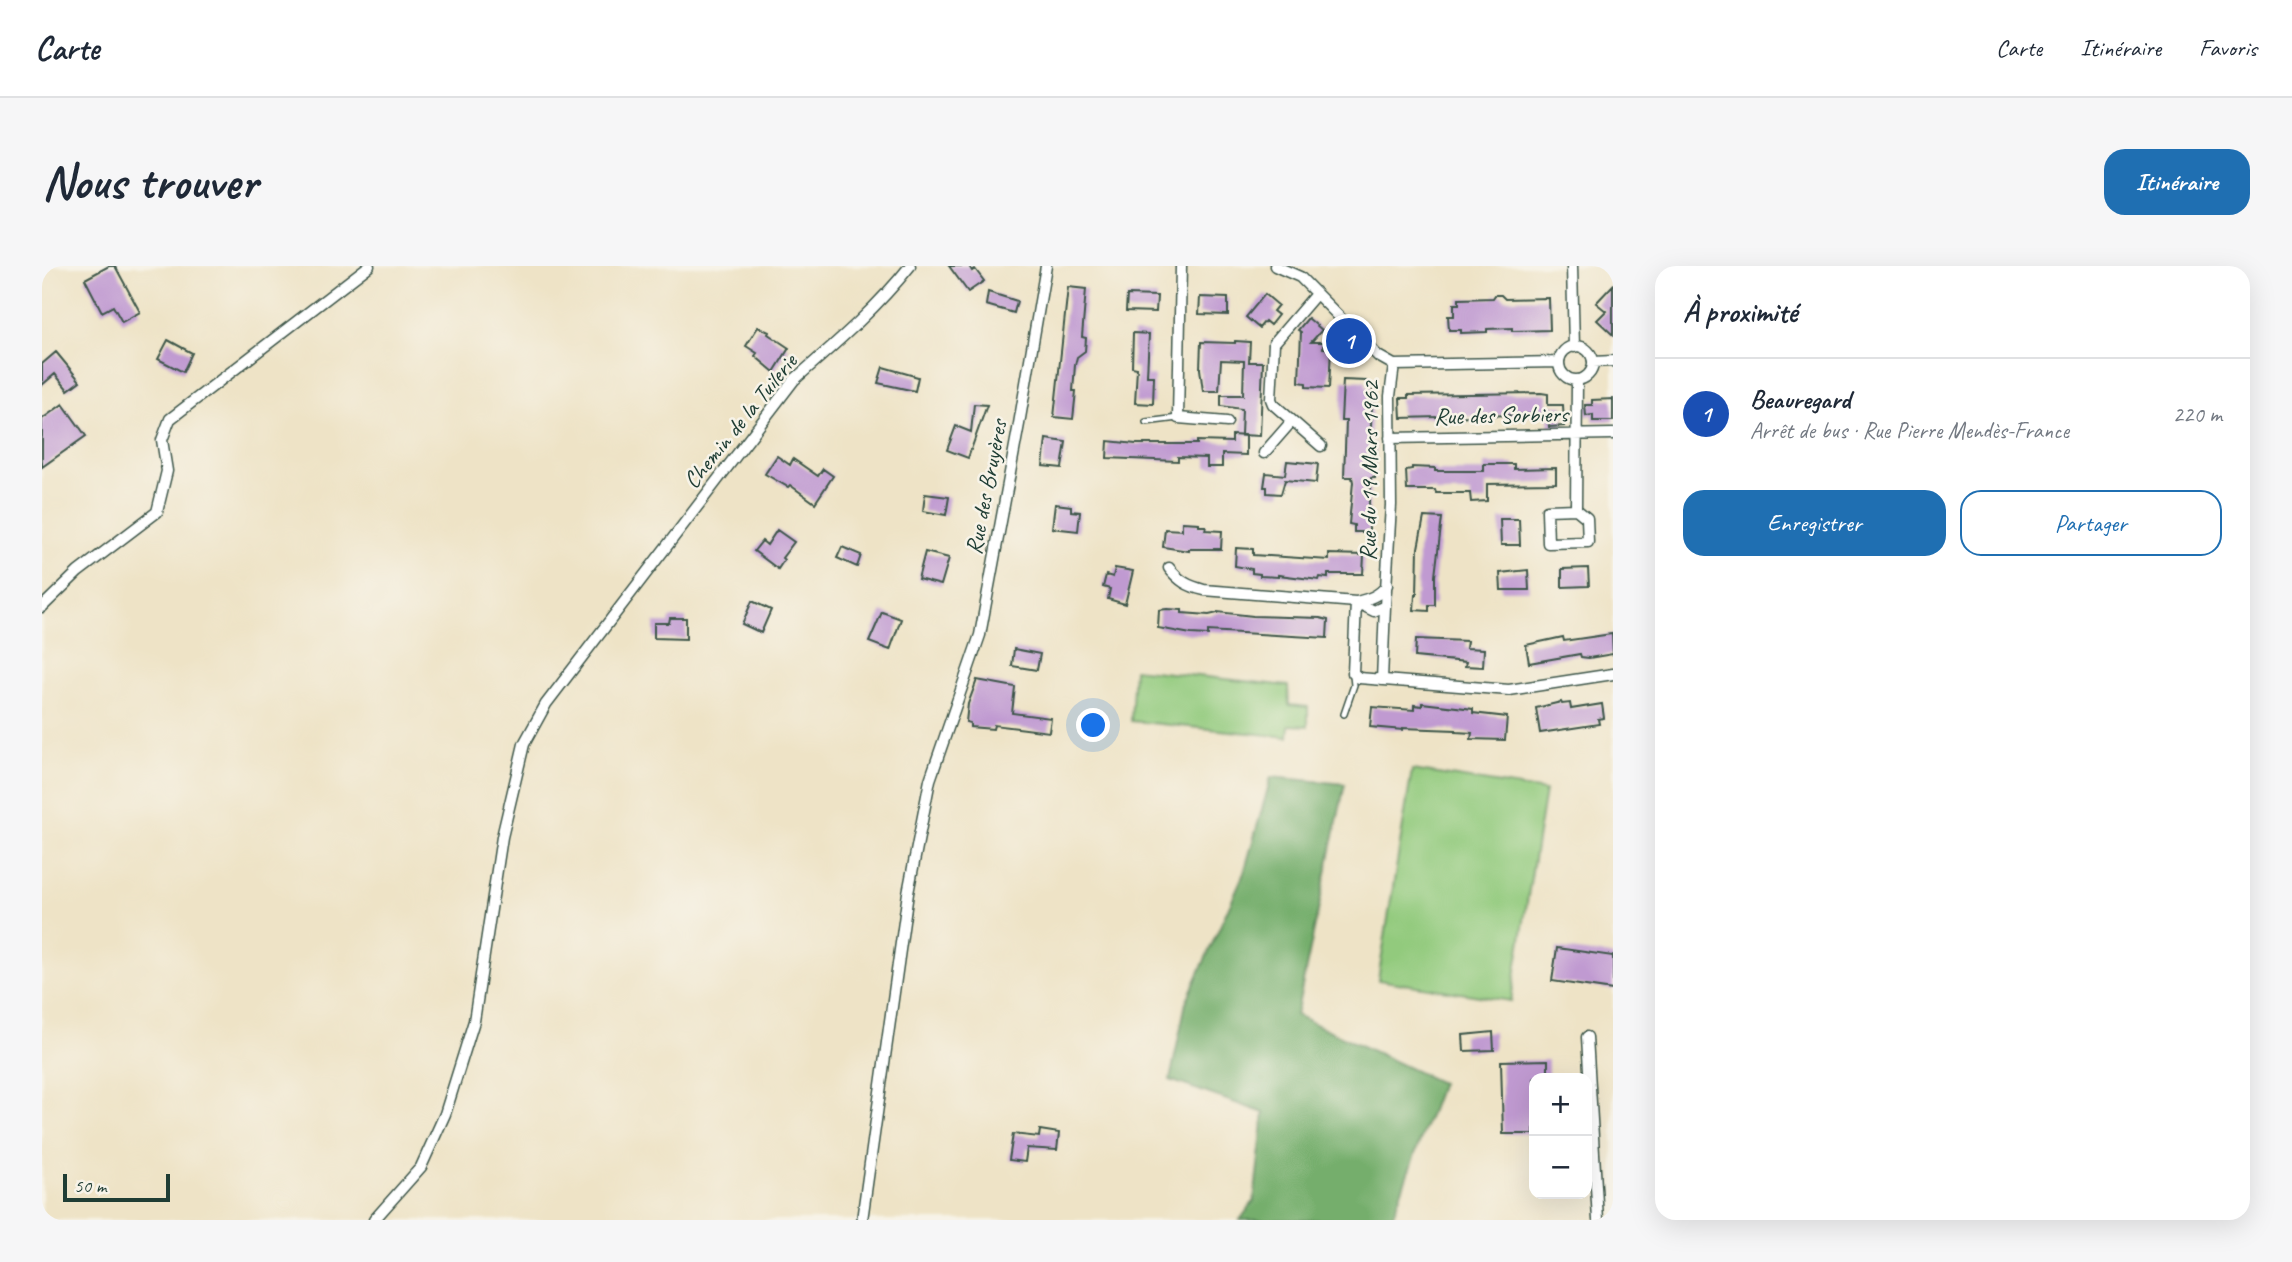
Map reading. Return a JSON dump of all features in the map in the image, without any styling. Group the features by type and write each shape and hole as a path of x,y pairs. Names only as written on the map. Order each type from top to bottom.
{"street":[{"path":"42,607 78,572 157,512 167,471 162,440 170,419 369,266"},
{"name":"Chemin de la Tuilerie","path":"374,1220 421,1167 445,1114 474,1021 502,837 524,744 546,704 794,380 843,338 910,266"},
{"name":"Rue des Bruyères","path":"862,1220 908,893 930,780 980,635 1046,266"},
{"path":"1181,266 1178,418 1227,422"},
{"path":"1275,266 1300,277 1378,356 1394,365 1559,362"},
{"path":"1572,266 1574,347"},
{"path":"1316,294 1273,343 1271,399 1273,404 1321,446"},
{"path":"1574,347 1589,352 1593,362 1587,376 1577,380 1566,377 1559,362 1564,352 1574,347"},
{"path":"1593,362 1613,361"},
{"name":"Rue du 19 Mars 1962","path":"1356,602 1381,593 1387,585 1391,505 1390,396 1394,365"},
{"path":"1576,509 1577,380"},
{"path":"1264,453 1292,421"},
{"name":"Rue des Sorbiers","path":"1390,438 1613,434"},
{"path":"1576,509 1587,518 1588,542 1548,543 1547,510 1576,509"},
{"path":"1169,568 1179,580 1190,587 1204,590 1356,602 1374,611 1385,606"},
{"path":"1382,680 1387,585"},
{"path":"1356,602 1353,673 1366,679 1509,690 1613,674"},
{"path":"1587,1038 1598,1220"}],"lane":[{"path":"1146,422 1178,418"},
{"path":"1344,713 1354,685 1353,673"}],"green space":[{"path":"1134,669 1288,686 1289,705 1308,707 1308,726 1289,725 1288,737 1131,721"},
{"path":"1412,770 1545,791 1511,1001 1378,980"},
{"path":"1271,777 1345,784 1296,1015 1441,1083 1391,1220 1240,1220 1254,1201 1264,1113 1170,1080 1186,1002 1244,873"}],"building":[{"path":"109,266 115,266 140,312 122,322 113,306 102,312 85,279"},
{"path":"949,266 969,266 972,271 975,269 984,281 968,292"},
{"path":"1613,285 1613,335 1597,320 1606,311 1596,303"},
{"path":"1068,287 1086,289 1082,337 1086,338 1085,351 1077,357 1075,365 1073,419 1054,417"},
{"path":"988,292 1017,301 1014,313 986,305"},
{"path":"1265,294 1278,305 1273,311 1278,315 1270,325 1265,321 1259,328 1246,317"},
{"path":"1127,295 1157,296 1156,312 1126,311"},
{"path":"1495,295 1501,295 1505,299 1549,298 1550,330 1512,331 1512,328 1461,333 1461,330 1449,330 1448,316 1454,316 1454,304 1459,304 1459,299 1493,298"},
{"path":"1200,297 1228,298 1228,315 1199,314"},
{"path":"1308,318 1322,330 1311,342 1324,342 1323,348 1331,349 1329,388 1306,387 1306,383 1299,382 1301,332 1298,330"},
{"path":"758,327 789,348 774,372 755,356 757,353 746,346"},
{"path":"1133,333 1149,334 1147,376 1154,376 1153,404 1135,403 1137,368 1132,367"},
{"path":"168,340 192,353 183,372 158,359"},
{"path":"1201,342 1250,342 1249,362 1263,362 1260,436 1241,435 1242,409 1221,406 1221,395 1243,395 1244,361 1221,360 1219,391 1203,391 1200,369"},
{"path":"56,352 80,381 68,390 55,374 42,385 42,364"},
{"path":"883,367 918,377 915,391 878,383"},
{"path":"1343,380 1366,381 1366,387 1373,387 1370,443 1376,443 1375,478 1371,478 1369,501 1369,532 1354,532 1354,525 1349,524 1353,482 1352,477 1344,477 1346,421 1341,421"},
{"path":"1548,394 1548,405 1563,405 1564,426 1549,427 1548,414 1401,418 1400,398 1408,398 1408,395"},
{"path":"1613,399 1613,421 1593,421 1593,415 1586,416 1585,405 1592,405 1592,400"},
{"path":"63,404 86,436 42,467 42,419"},
{"path":"974,404 987,405 968,458 947,450 956,426 971,432"},
{"path":"1232,435 1246,436 1246,455 1222,454 1222,467 1207,467 1207,458 1178,457 1178,461 1107,458 1108,441 1197,444 1197,441 1232,442"},
{"path":"1046,439 1066,442 1062,468 1043,466"},
{"path":"777,456 790,465 793,459 818,476 823,469 833,476 815,503 790,485 788,487 765,474"},
{"path":"1287,461 1318,464 1316,483 1285,480 1281,494 1267,493 1267,487 1264,487 1266,473 1285,475"},
{"path":"1484,464 1514,464 1514,469 1556,468 1556,483 1487,484 1487,501 1471,502 1470,493 1407,490 1406,470 1412,467 1435,468 1435,471 1484,471"},
{"path":"925,494 949,497 946,515 923,511"},
{"path":"1055,504 1071,506 1071,511 1080,512 1078,531 1052,528"},
{"path":"1424,517 1442,518 1435,576 1435,605 1429,605 1429,611 1414,610 1418,548"},
{"path":"1500,519 1519,519 1520,545 1501,545"},
{"path":"1182,522 1199,523 1199,526 1206,526 1205,530 1222,531 1221,549 1189,551 1163,547 1165,529 1182,530"},
{"path":"777,530 794,542 782,558 784,560 778,569 754,551 762,541 767,545"},
{"path":"842,547 861,555 857,567 837,558"},
{"path":"1236,548 1253,549 1253,555 1329,560 1329,554 1364,555 1363,574 1328,574 1328,578 1320,577 1319,580 1278,575 1260,576 1252,573 1252,569 1235,566"},
{"path":"925,552 949,558 941,585 918,579"},
{"path":"1115,568 1133,571 1125,604 1108,599 1110,589 1103,587 1106,575 1113,577"},
{"path":"1588,568 1589,586 1562,587 1562,569"},
{"path":"1528,570 1529,590 1501,590 1500,573"},
{"path":"752,601 771,610 761,633 742,624"},
{"path":"1159,610 1209,615 1218,612 1320,618 1328,620 1327,638 1208,631 1208,635 1191,634 1158,628"},
{"path":"882,612 901,619 890,650 869,642"},
{"path":"670,618 686,618 686,639 654,638 654,623 669,623"},
{"path":"1612,634 1613,654 1589,658 1581,657 1580,654 1529,663 1526,645 1563,637 1564,641"},
{"path":"1416,639 1467,641 1466,648 1484,649 1483,667 1465,666 1466,662 1415,657"},
{"path":"1014,649 1040,654 1037,670 1012,666"},
{"path":"977,680 1015,687 1012,713 1051,718 1049,732 994,725 993,729 970,727 970,723 966,722 968,704"},
{"path":"1561,702 1570,703 1571,709 1602,704 1604,718 1598,719 1599,724 1540,733 1536,708"},
{"path":"1422,703 1473,709 1473,713 1507,717 1505,740 1471,739 1472,733 1456,730 1370,727 1372,707 1414,710 1414,705 1422,706"},
{"path":"1557,948 1613,956 1613,990 1552,981"},
{"path":"1493,1032 1494,1050 1464,1051 1463,1035"},
{"path":"1548,1060 1548,1073 1529,1073 1529,1134 1503,1134 1501,1061"},
{"path":"1040,1130 1059,1133 1057,1150 1027,1148 1025,1162 1009,1160 1013,1134 1039,1137"}],"place":[{"name":"Beauregard","path":"1349,341"}]}
